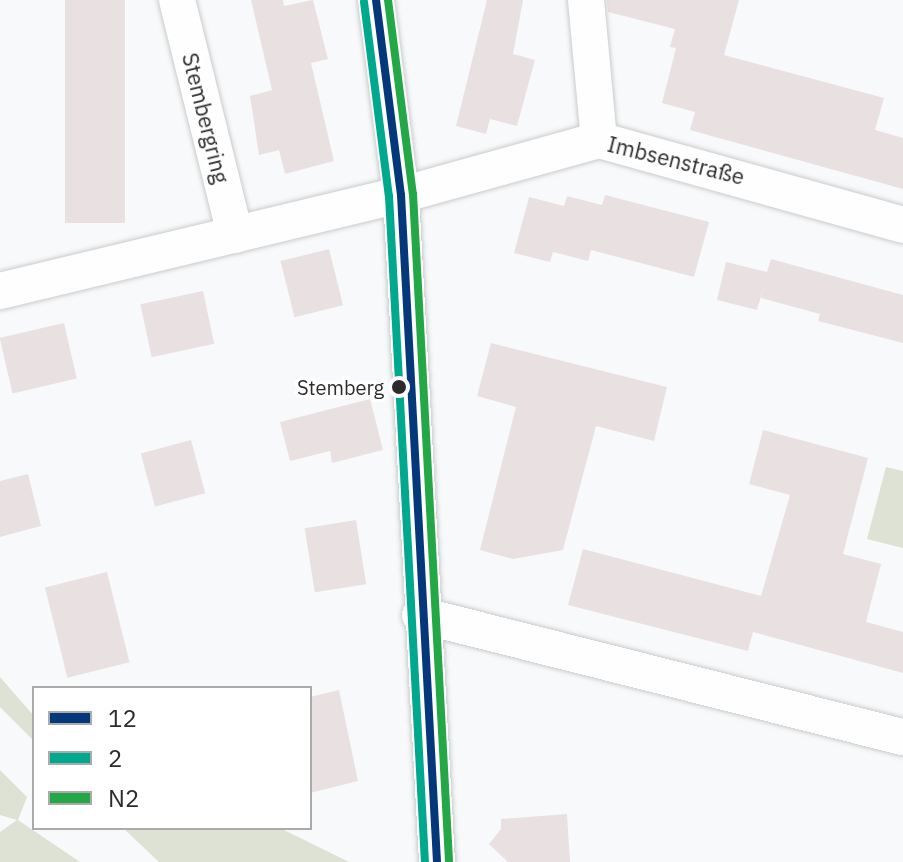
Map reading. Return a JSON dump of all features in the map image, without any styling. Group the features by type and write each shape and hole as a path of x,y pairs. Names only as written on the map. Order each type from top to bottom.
{"street":[{"name":"Stembergring","path":"177,0 235,235"},
{"path":"376,0 401,195 419,488 420,615 437,862"},
{"path":"586,0 599,140"},
{"name":"Imbsenstraße","path":"401,195 599,140 741,175 903,225"},
{"path":"0,291 401,195"},
{"path":"420,615 903,737"}],"shaded area":[{"path":"886,467 903,471 903,548 867,539"},
{"path":"0,677 32,714 32,739 0,707"},
{"path":"0,770 27,797 18,820 80,862 0,862 0,832 17,820 0,815"},
{"path":"125,830 284,830 349,862 159,862"}],"building":[{"path":"65,0 125,0 125,223 65,223"},
{"path":"251,0 283,0 284,6 313,0 328,59 311,63 334,161 285,174 279,150 259,155 250,96 272,90"},
{"path":"487,0 523,0 513,54 535,60 517,126 490,119 486,134 456,126"},
{"path":"607,0 739,0 724,55 884,98 875,130 903,138 903,189 690,130 695,112 662,103 676,48 670,47 675,29 608,12"},
{"path":"605,195 709,222 694,277 591,250 588,261 553,252 550,262 514,253 529,197 564,206 567,196 602,205"},
{"path":"329,249 343,305 295,317 280,261"},
{"path":"771,259 903,295 903,343 818,321 820,314 761,298 764,286 757,310 717,300 726,262 767,272"},
{"path":"203,291 214,344 152,357 140,304"},
{"path":"64,323 77,379 13,393 0,338"},
{"path":"491,343 667,387 654,441 596,426 563,550 513,559 480,550 516,407 477,396"},
{"path":"370,399 383,450 332,463 330,451 290,461 280,422"},
{"path":"763,430 868,458 843,554 881,564 866,622 903,632 903,673 753,632 748,651 568,605 583,549 761,596 790,495 749,484"},
{"path":"191,440 205,493 155,507 141,453"},
{"path":"28,474 41,526 0,537 0,481"},
{"path":"356,520 366,584 315,592 305,528"},
{"path":"107,572 129,662 67,678 45,587"},
{"path":"339,690 358,781 312,792 312,697"},
{"path":"567,814 570,862 508,862 489,844 501,829 501,819"}],"transit line":[{"name":"12","path":"376,0 401,195 437,862"},
{"name":"N2","path":"388,0 413,194 449,861"},
{"name":"2","path":"364,2 389,196 425,862"}],"place":[{"name":"Stemberg","path":"399,387"}]}
